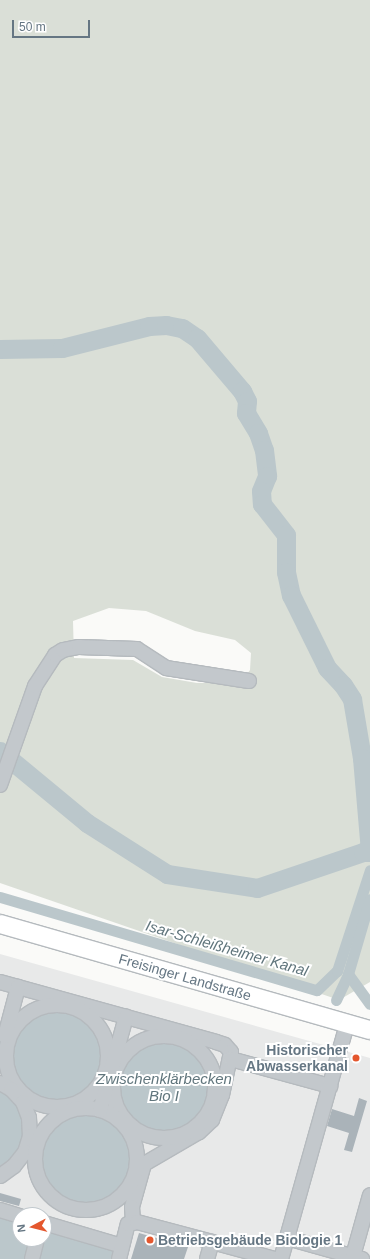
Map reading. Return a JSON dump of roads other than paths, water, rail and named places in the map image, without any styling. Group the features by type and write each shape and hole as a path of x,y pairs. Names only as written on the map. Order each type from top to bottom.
{"main road":[{"name":"Freisinger Landstraße","path":"0,924 370,1030"}],"lane":[{"path":"2,779 36,686 55,654 63,650 79,647 137,649 166,668 249,681"},
{"path":"0,982 18,987 72,1005 126,1017 181,1036 224,1045 231,1052 231,1059 216,1112 197,1130 148,1161 127,1191 107,1206 95,1210 72,1208 49,1195 40,1181 35,1165 29,1118 23,1102 9,1075 2,1039 18,987"},
{"path":"2,1039 26,1015 41,1007 57,1005 72,1005 89,1016 100,1030 107,1046 114,1097 120,1114 135,1143 138,1156 138,1175 132,1207 132,1223"},
{"path":"100,1110 126,1017"},
{"path":"281,1259 347,1024"},
{"path":"0,1083 29,1100 45,1107 71,1108 84,1108 100,1110 112,1115 148,1136 165,1139 181,1136 197,1130 214,1102 216,1086 213,1069 204,1055 193,1044 181,1036 162,1036 146,1039 130,1048 92,1094 71,1108 60,1115 47,1126 14,1166 0,1176"},
{"path":"231,1059 330,1086"},
{"path":"287,1238 358,1258 370,1195"},
{"path":"66,1229 72,1208"},
{"path":"0,1210 12,1214"},
{"path":"52,1225 66,1229 121,1252 128,1224 132,1223 275,1259"},
{"path":"207,1259 212,1242"},
{"path":"32,1259 35,1247"}],"water":[{"name":"Zwischenklärbecken Bio I","path":"57,1008 76,1012 91,1023 102,1038 106,1057 102,1076 91,1091 76,1102 57,1106 38,1102 23,1091 12,1076 8,1057 12,1038 23,1023 38,1012"},
{"name":"Zwischenklärbecken Bio I","path":"164,1038 183,1042 198,1053 209,1068 213,1087 209,1106 198,1121 183,1132 164,1136 145,1132 130,1121 119,1106 115,1087 119,1068 130,1053 145,1042"},
{"path":"0,1086 8,1091 25,1116 24,1147 0,1173"},
{"name":"Zwischenklärbecken Bio I","path":"87,1111 106,1115 121,1126 132,1141 136,1160 132,1179 121,1194 106,1205 87,1209 68,1205 53,1194 42,1179 38,1160 42,1141 53,1126 68,1115"},
{"path":"0,1218 12,1222 12,1247 29,1247 26,1259 0,1259"},
{"path":"52,1232 113,1249 111,1259 40,1259 43,1247 52,1247"}],"waterway":[{"path":"0,349 62,348 149,326 166,325 182,328 197,338 242,391 247,401 246,413 258,433 264,450 267,476 261,491 262,504 286,535 286,572 291,595 327,668 343,685 352,699 362,758 370,852"},
{"path":"0,751 87,823 167,874 257,888 363,852 370,852"},
{"name":"Isar-Schleißheimer Kanal","path":"0,897 317,990 337,971 370,870"},
{"path":"336,1000 348,974 370,899"},
{"path":"348,974 370,1004"}],"place":[{"name":"Historischer Abwasserkanal","path":"356,1058"},
{"name":"Betriebsgebäude Biologie 1","path":"150,1240"}]}
